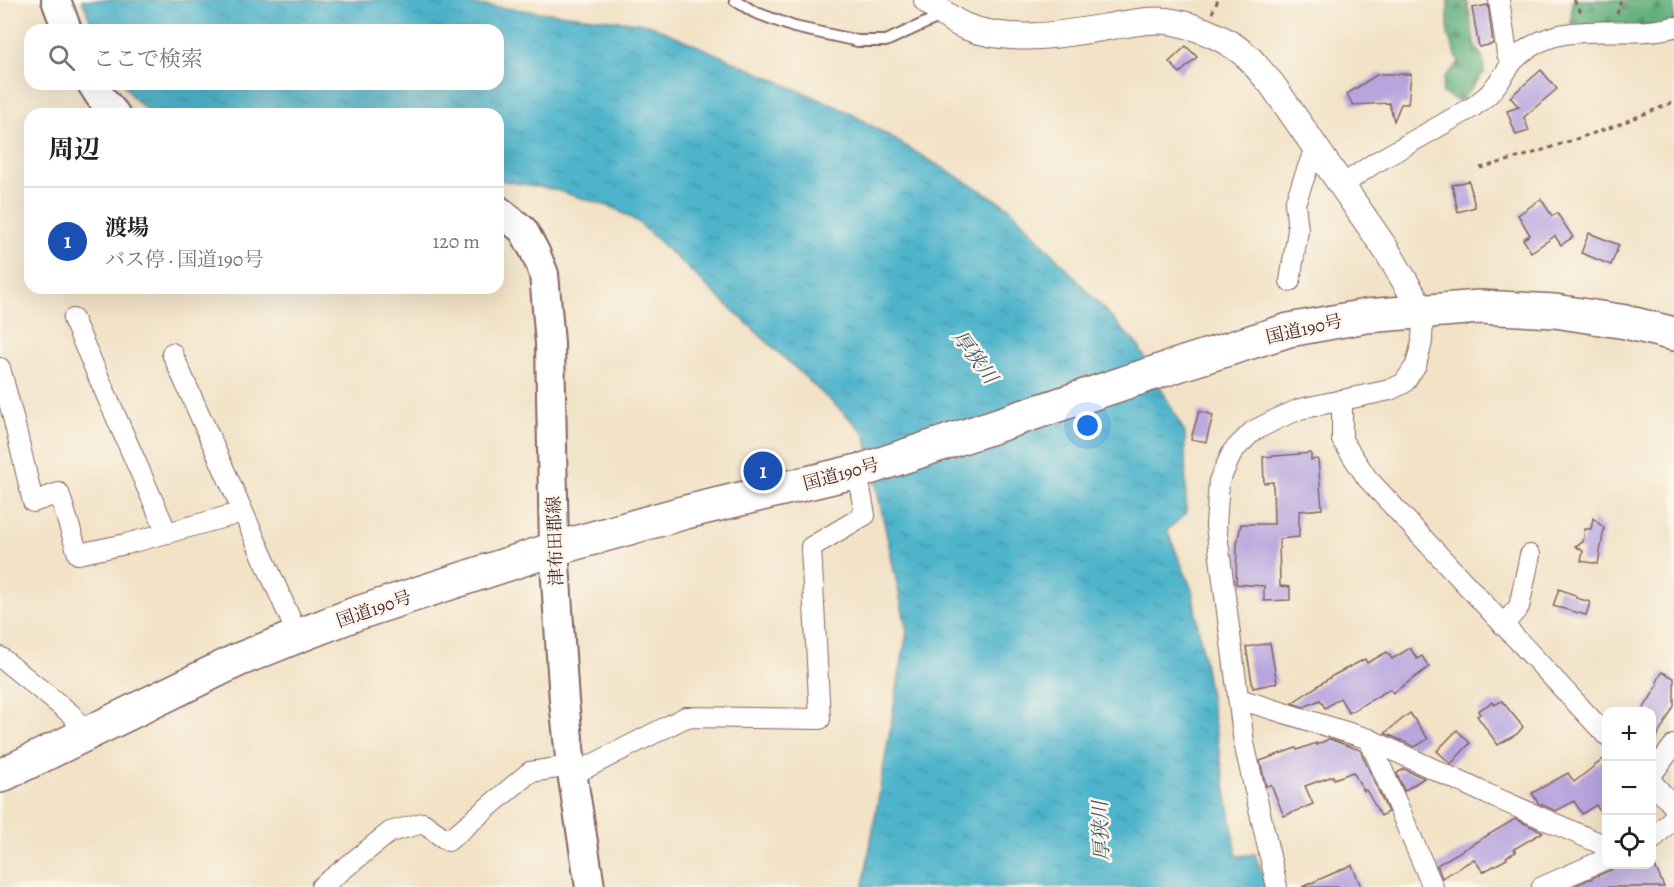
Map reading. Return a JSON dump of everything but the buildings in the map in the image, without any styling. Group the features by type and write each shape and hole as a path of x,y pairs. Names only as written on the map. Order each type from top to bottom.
{"highway":[{"name":"国道190号","path":"0,776 238,660 355,614 554,549 686,512 862,470 1289,330 1366,316 1480,307 1555,311 1626,322 1674,333"}],"main road":[{"path":"56,0 66,24"},
{"path":"96,90 110,108"},
{"name":"津布田郡線","path":"504,215 523,230 544,274 550,343 554,549 564,701 590,887"}],"street":[{"path":"1499,0 1507,54 1513,61"},
{"path":"935,7 964,26 999,36 1029,37 1141,22 1171,21 1202,30 1228,42 1249,59 1271,83 1387,251 1423,312 1422,342 1416,365 1404,383 1390,390 1300,409 1253,431 1233,451 1219,481 1216,526 1244,743 1277,887"},
{"path":"1341,186 1373,164 1473,107 1489,94 1513,61 1534,43 1568,33 1661,31 1674,27"},
{"path":"1290,281 1298,230 1295,203 1315,148"},
{"path":"73,319 167,533"},
{"path":"172,353 298,636"},
{"path":"0,368 33,502 59,493 78,554 126,544 243,512"},
{"path":"1342,400 1342,440 1367,478 1442,556 1602,731"},
{"path":"321,887 390,832 423,823 448,841 530,772 572,770 686,717 820,719 811,547 865,515 862,470"},
{"path":"1503,625 1519,607 1530,555"},
{"path":"0,657 71,714 86,734"},
{"path":"1239,699 1369,739 1602,844"},
{"path":"1369,739 1433,887"},
{"path":"1656,769 1674,745"},
{"path":"1656,787 1674,807"},
{"path":"1656,836 1674,817"},
{"path":"1542,887 1602,861"}],"lane":[{"path":"735,0 754,12 794,27 858,41 886,41 935,7"}],"path":[{"path":"1480,168 1528,155 1612,127 1674,102"}],"green space":[{"path":"1448,0 1467,0 1475,46 1483,58 1484,73 1460,102 1442,93 1444,78 1459,62 1448,35"},
{"path":"1572,0 1674,0 1674,41 1635,44 1570,43"}],"water":[{"name":"厚狭川","path":"82,0 444,0 648,24 848,112 1009,207 1139,347 1185,433 1186,514 1167,530 1192,590 1237,856 1255,854 1267,887 863,887 907,631 865,433 638,222 614,208 552,189 504,181 504,108 144,108 128,90 504,90 504,24 92,24"}],"place":[{"name":"渡場","path":"763,471"}]}
